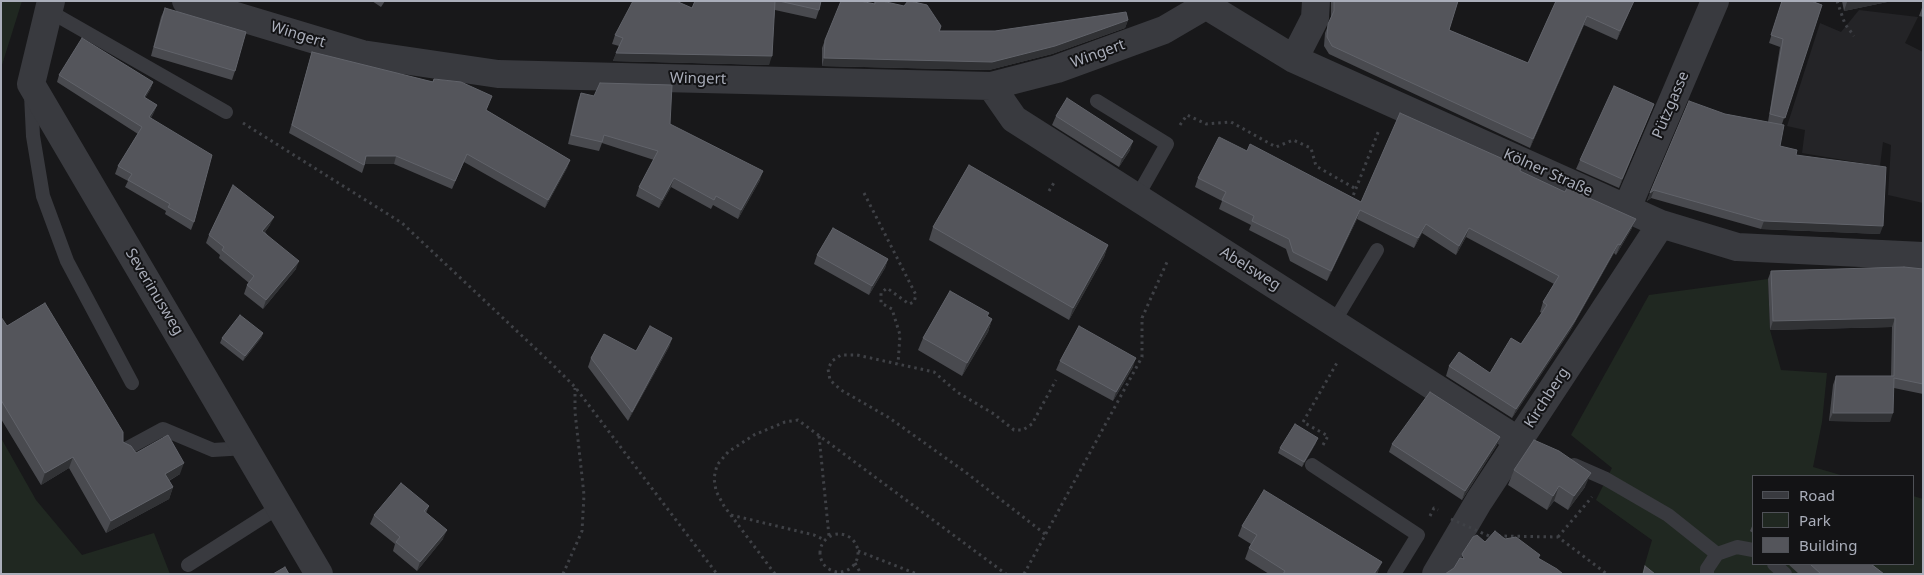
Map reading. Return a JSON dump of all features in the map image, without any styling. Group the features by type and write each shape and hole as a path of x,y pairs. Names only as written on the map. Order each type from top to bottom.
{"street":[{"name":"Wingert","path":"186,1 362,54 498,74 992,86 1057,69 1164,30 1202,4"},
{"path":"1294,59 1315,18 1316,1"},
{"name":"Pützgasse","path":"1627,208 1715,1"},
{"name":"Kölner Straße","path":"1202,4 1294,59 1661,224 1737,247 1798,252 1923,256"},
{"path":"31,84 50,6"},
{"name":"Severinusweg","path":"31,84 319,574"},
{"name":"Abelsweg","path":"992,86 1014,119 1523,442"},
{"name":"Kirchberg","path":"1436,574 1479,502 1523,442 1661,224"}],"lane":[{"path":"50,6 226,112"},
{"path":"31,84 32,136 43,196 67,262 132,383"},
{"path":"1097,101 1167,144 1138,197"},
{"path":"1344,328 1378,250"},
{"path":"126,450 163,430 213,450 246,448"},
{"path":"1562,460 1606,480 1668,515 1717,554"},
{"path":"1312,465 1418,535 1394,574"},
{"path":"188,565 279,508"},
{"path":"1707,574 1707,569 1717,554 1737,546 1752,550"},
{"path":"1775,565 1785,574"}],"path":[{"path":"1838,1 1845,24 1854,36"},
{"path":"226,112 402,224 575,387 716,574"},
{"path":"1167,144 1187,114 1206,124 1231,122 1276,147 1293,140 1311,148 1316,166 1356,189"},
{"path":"1349,206 1375,140"},
{"path":"864,193 916,296 914,302 909,304 887,288 881,293 881,303 892,310 900,335 898,364"},
{"path":"1024,574 1142,357 1142,318 1167,262"},
{"path":"1312,465 1328,436 1303,422 1344,328"},
{"path":"1045,534 964,471 888,417 841,390 830,380 828,369 832,361 841,356 857,355 934,372 957,392 994,414 1014,430 1022,430 1032,424 1056,380"},
{"path":"563,574 582,531 584,495 575,412 575,387"},
{"path":"775,574 730,515 716,490 714,478 717,466 728,452 754,434 785,422 798,420 1006,574"},
{"path":"819,436 829,536"},
{"path":"1558,537 1606,480"},
{"path":"730,515 814,535 825,540"},
{"path":"1451,519 1489,536 1558,537 1606,574"},
{"path":"841,534 853,540 858,551 855,563 850,568 838,572 827,567 821,557 822,545 829,536 841,534"},
{"path":"858,551 917,574"},
{"path":"855,563 861,574"}],"shaded area":[{"path":"1859,10 1918,17 1905,43 1923,52 1923,203 1888,195 1891,145 1883,142 1880,166 1802,153 1805,130 1787,126 1820,23 1841,32"}],"green space":[{"path":"1,1 22,1 1,68"},
{"path":"1768,279 1770,330 1781,370 1827,373 1822,422 1813,467 1841,475 1752,475 1752,565 1914,565 1914,496 1923,499 1923,574 1642,574 1652,540 1596,500 1612,468 1571,435 1649,295"},
{"path":"1,438 36,500 82,555 154,533 170,574 1,574"}],"building":[{"path":"633,1 676,1 692,8 695,1 775,1 772,56 616,53 623,38 615,35"},
{"path":"779,1 821,1 819,10"},
{"path":"841,1 860,1 875,4 875,1 882,1 904,6 910,1 927,5 941,26 939,31 995,31 1126,12 1128,20 1055,46 992,62 824,58 825,40"},
{"path":"1334,1 1458,1 1449,30 1528,63 1556,1 1634,1 1620,31 1587,16 1533,139 1332,46 1327,37 1328,24 1334,11"},
{"path":"1782,1 1811,1 1822,5 1785,118 1770,114 1783,39 1771,35"},
{"path":"165,8 246,32 235,71 154,47"},
{"path":"82,38 153,82 144,97 157,105 149,117 212,155 194,222 168,207 170,204 128,180 132,174 118,166 142,127 59,75"},
{"path":"312,52 433,82 434,79 461,82 492,96 486,110 570,160 548,200 467,154 455,181 396,156 366,156 364,165 292,125"},
{"path":"600,83 672,85 670,124 763,171 741,210 716,196 714,200 674,178 662,200 639,187 658,151 604,135 602,142 571,135 581,93 594,96"},
{"path":"1614,86 1654,104 1622,179 1580,160"},
{"path":"1067,98 1133,141 1122,158 1056,116"},
{"path":"1689,101 1725,114 1784,125 1780,146 1797,150 1796,155 1886,167 1883,226 1764,221 1654,190 1650,193"},
{"path":"1400,113 1521,167 1520,171 1565,192 1567,188 1636,219 1620,245 1618,244 1574,322 1516,409 1449,366 1459,352 1490,373 1511,338 1521,344 1547,305 1543,302 1559,276 1469,228 1459,246 1426,224 1418,238 1360,210 1331,271 1293,252 1289,239 1252,221 1254,216 1222,200 1226,192 1198,178 1219,137 1247,151 1250,144 1361,202"},
{"path":"969,165 1108,245 1073,308 933,227"},
{"path":"233,185 274,217 262,231 299,261 266,300 247,285 254,276 222,250 224,247 209,235"},
{"path":"833,228 888,259 872,286 817,255"},
{"path":"1904,267 1923,269 1923,384 1894,378 1893,413 1833,413 1836,376 1894,376 1895,318 1773,321 1771,271"},
{"path":"950,291 989,313 987,316 992,319 967,363 923,338"},
{"path":"45,303 123,432 123,442 131,446 136,453 168,435 184,463 165,474 173,487 111,521 73,457 45,473 1,400 1,317 7,326"},
{"path":"240,315 263,333 245,356 222,338"},
{"path":"650,326 672,338 632,412 591,358 604,334 636,351"},
{"path":"1079,326 1136,358 1116,392 1060,361"},
{"path":"1430,392 1500,437 1465,491 1392,444"},
{"path":"1295,424 1318,438 1304,462 1280,448"},
{"path":"1534,440 1559,451 1591,473 1574,496 1559,486 1553,496 1514,470"},
{"path":"401,483 429,506 424,511 447,530 420,562 396,542 400,537 374,515"},
{"path":"1264,490 1382,562 1374,574 1283,574 1285,571 1249,548 1257,535 1242,526"},
{"path":"1495,531 1505,539 1516,537 1540,555 1538,558 1563,574 1445,574 1454,568 1460,558 1464,559 1462,554 1473,537 1477,535 1485,542"},
{"path":"1811,565 1872,565 1884,574 1821,574"},
{"path":"1645,566 1655,574 1643,574"},
{"path":"285,567 289,574 273,574"}]}
